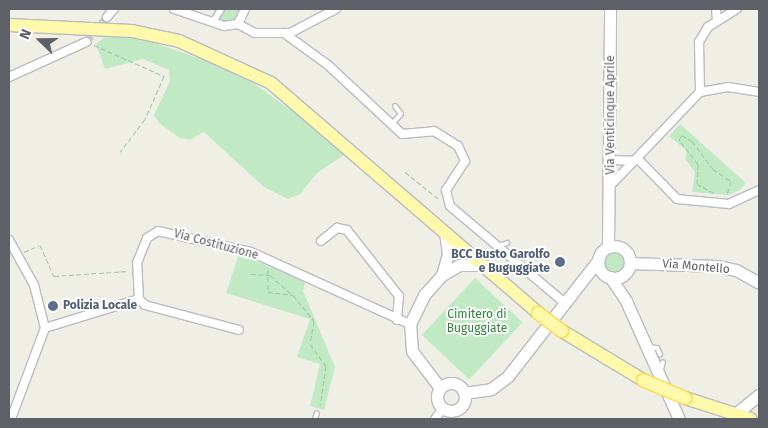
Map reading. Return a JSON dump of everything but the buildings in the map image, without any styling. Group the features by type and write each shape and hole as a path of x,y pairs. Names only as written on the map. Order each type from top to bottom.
{"main road":[{"name":"Via Venticinque Aprile","path":"608,247 611,221 610,9"},
{"path":"9,25 132,31 224,58 272,82 310,112 482,265 562,331 643,380 685,398 751,419"},
{"name":"Via Venticinque Aprile","path":"611,221 623,249 628,268"},
{"path":"442,274 448,254 446,232"},
{"path":"464,393 491,389 508,376 566,304 608,247 623,249"},
{"path":"599,259 626,301 679,419"},
{"path":"464,393 459,408 443,408 438,401 440,388 412,351 410,324 424,295 442,274 459,265 482,265"},
{"name":"Via Montello","path":"578,288 598,276 609,277 628,268 717,266 736,270 759,283"},
{"path":"626,301 628,268"},
{"path":"440,388 456,384 464,393"},
{"path":"734,415 759,395"}],"street":[{"path":"107,17 114,9"},
{"path":"174,9 213,22 238,24 255,33 284,33 307,28 336,9"},
{"path":"213,22 221,9"},
{"path":"238,24 245,9"},
{"path":"716,9 717,21"},
{"path":"700,92 699,42 717,21 737,9"},
{"path":"284,33 328,65 406,136 434,130 458,146 464,166 446,195 450,206 498,246 521,262 549,286 566,304"},
{"path":"9,77 86,42"},
{"path":"611,185 700,92 728,87 759,92"},
{"path":"611,160 636,160 677,199 726,204 747,200 759,190"},
{"path":"321,242 337,228 347,230 399,296 397,320"},
{"name":"Via Costituzione","path":"139,299 137,270 147,238 158,231 271,261 397,320 410,324"},
{"path":"9,240 19,254 34,285 45,328 11,419"},
{"path":"45,328 139,299 145,305 239,330"},
{"path":"435,419 443,408"}],"lane":[{"path":"392,124 401,114 395,106"},
{"path":"498,246 507,243"},
{"path":"647,347 658,348 660,354"},
{"path":"659,375 663,362"},
{"path":"315,419 317,413"}],"path":[{"path":"86,42 164,76 146,119 120,152"},
{"path":"715,204 713,189 697,184 698,164 679,140 682,135 692,141 712,169 731,182 726,204"},
{"path":"406,172 450,206"},
{"path":"19,254 40,245 54,276 137,270"},
{"path":"271,261 266,274 268,292 293,295"},
{"path":"251,274 266,274 293,295 314,321 310,344 326,366 317,413"}],"green space":[{"path":"209,9 240,9 234,20 224,23 213,19 217,12"},
{"path":"106,36 137,37 236,71 329,137 344,155 317,173 300,194 288,199 264,187 204,132 190,140 180,138 159,123 154,115 170,81 169,70 143,59 105,69 96,44"},
{"path":"680,124 746,183 740,190 729,195 692,192 695,172 685,159 687,151 669,136"},
{"path":"614,252 621,255 624,262 621,269 614,272 607,269 604,262 607,255"},
{"path":"239,254 305,282 303,291 335,367 324,410 310,406 320,364 297,357 310,319 226,293"},
{"name":"Cimitero di Buguggiate","path":"475,278 523,322 469,379 422,335"}],"tunnel":[{"path":"86,42 107,17"}],"place":[{"name":"BCC Busto Garolfo e Buguggiate","path":"560,262"},
{"name":"Polizia Locale","path":"53,306"}]}
